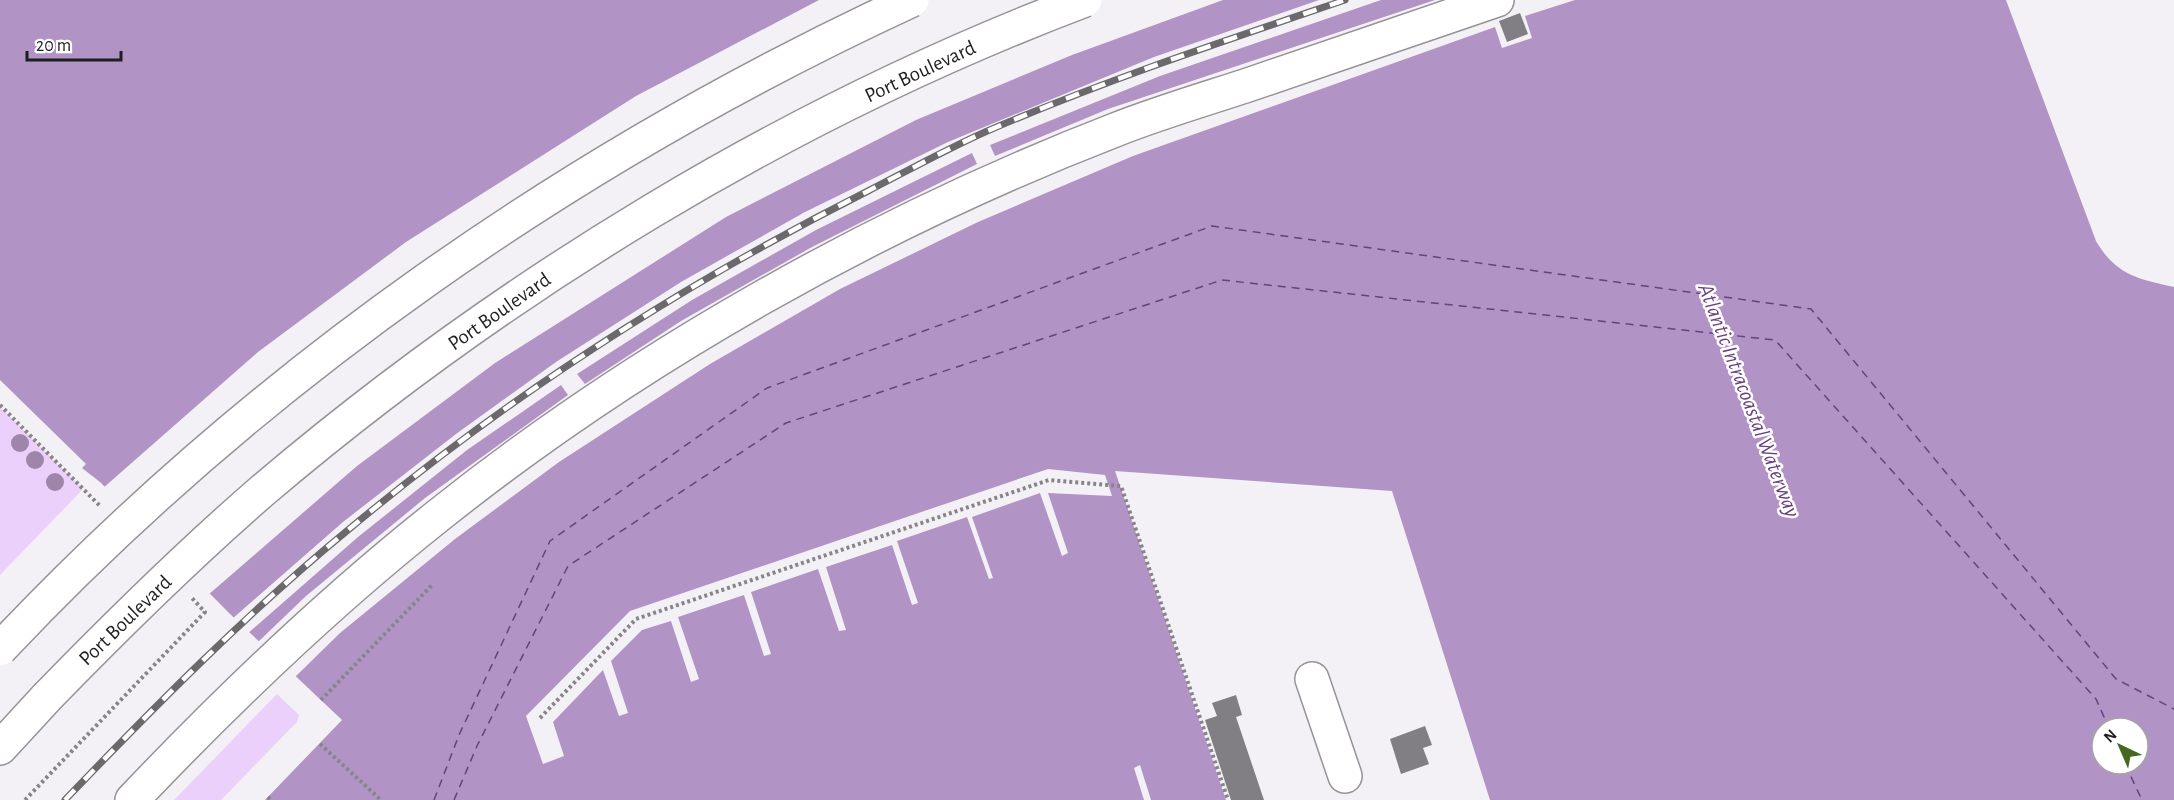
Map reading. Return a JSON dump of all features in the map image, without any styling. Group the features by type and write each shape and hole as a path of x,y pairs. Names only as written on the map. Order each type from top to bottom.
{"main road":[{"path":"0,649 93,557 189,468 318,361 427,279 531,209 656,132 803,52 912,0"},
{"name":"Port Boulevard","path":"0,748 131,613 260,493 394,387 533,286 669,202 807,126 950,56 1085,0"},
{"path":"132,800 232,698 322,614 439,514 541,439 692,337 821,266 969,192 1116,130 1497,0"},
{"path":"1312,679 1345,776"}],"path":[{"path":"540,718 636,619 1049,480 1121,486 1228,800"},
{"path":"321,700 432,585"},
{"path":"320,744 381,800"}],"shaded area":[{"path":"0,407 83,489 0,575"},
{"path":"277,694 299,715 297,722 221,800 174,800"}],"water":[{"name":"Atlantic Intracoastal Waterway","path":"0,0 2006,0 2096,241 2112,261 2129,274 2174,287 2174,800 1490,800 1392,491 1115,471 1226,800 265,800 342,720 229,613 100,482 82,468 86,464 0,380"}],"pier":[{"path":"819,0 1223,0 1072,55 916,120 726,217 495,363 357,466 208,595 102,489 258,352 406,242 636,96"},
{"path":"1319,0 1381,0 1160,76 990,145 995,156 1108,109 1435,0 1575,0 1525,16 1532,38 1502,48 1495,27 1133,156 978,222 840,289 710,364 559,462 455,539 340,633 294,678 257,643 306,596 425,498 568,395 561,385 467,450 358,537 247,634 232,619 343,522 456,434 556,362 681,282 805,212 948,142 1154,57","holes":["972,153 977,164 812,247 681,321 585,384 577,374 692,300 816,230"]},
{"path":"1048,469 1105,475 1112,496 1048,493 1068,553 1062,556 1040,493 972,517 993,578 989,579 967,517 897,541 918,603 912,605 892,545 826,567 846,630 839,631 818,569 751,592 771,654 764,656 744,595 678,617 699,679 691,682 671,621 642,630 611,661 628,713 619,716 603,670 553,722 564,756 543,764 526,716 630,611"},
{"path":"1140,765 1151,800 1144,800 1134,768"}],"building":[{"path":"1520,13 1528,34 1507,42 1499,21"},
{"path":"1236,695 1242,715 1236,717 1264,800 1231,800 1205,720 1217,716 1212,703"},
{"path":"1425,726 1432,745 1423,748 1429,764 1401,774 1390,739"}],"ferry route":[{"path":"434,800 459,735 550,541 767,388 1212,226 1811,309 2116,679 2174,709"},
{"path":"454,800 477,746 568,566 786,423 1222,280 1775,340 2096,699 2104,716"},
{"path":"2131,776 2142,800"}],"railway":[{"path":"65,800 202,661 348,530 470,434 598,346 664,304 799,227 985,132 1119,79 1345,0"}]}
